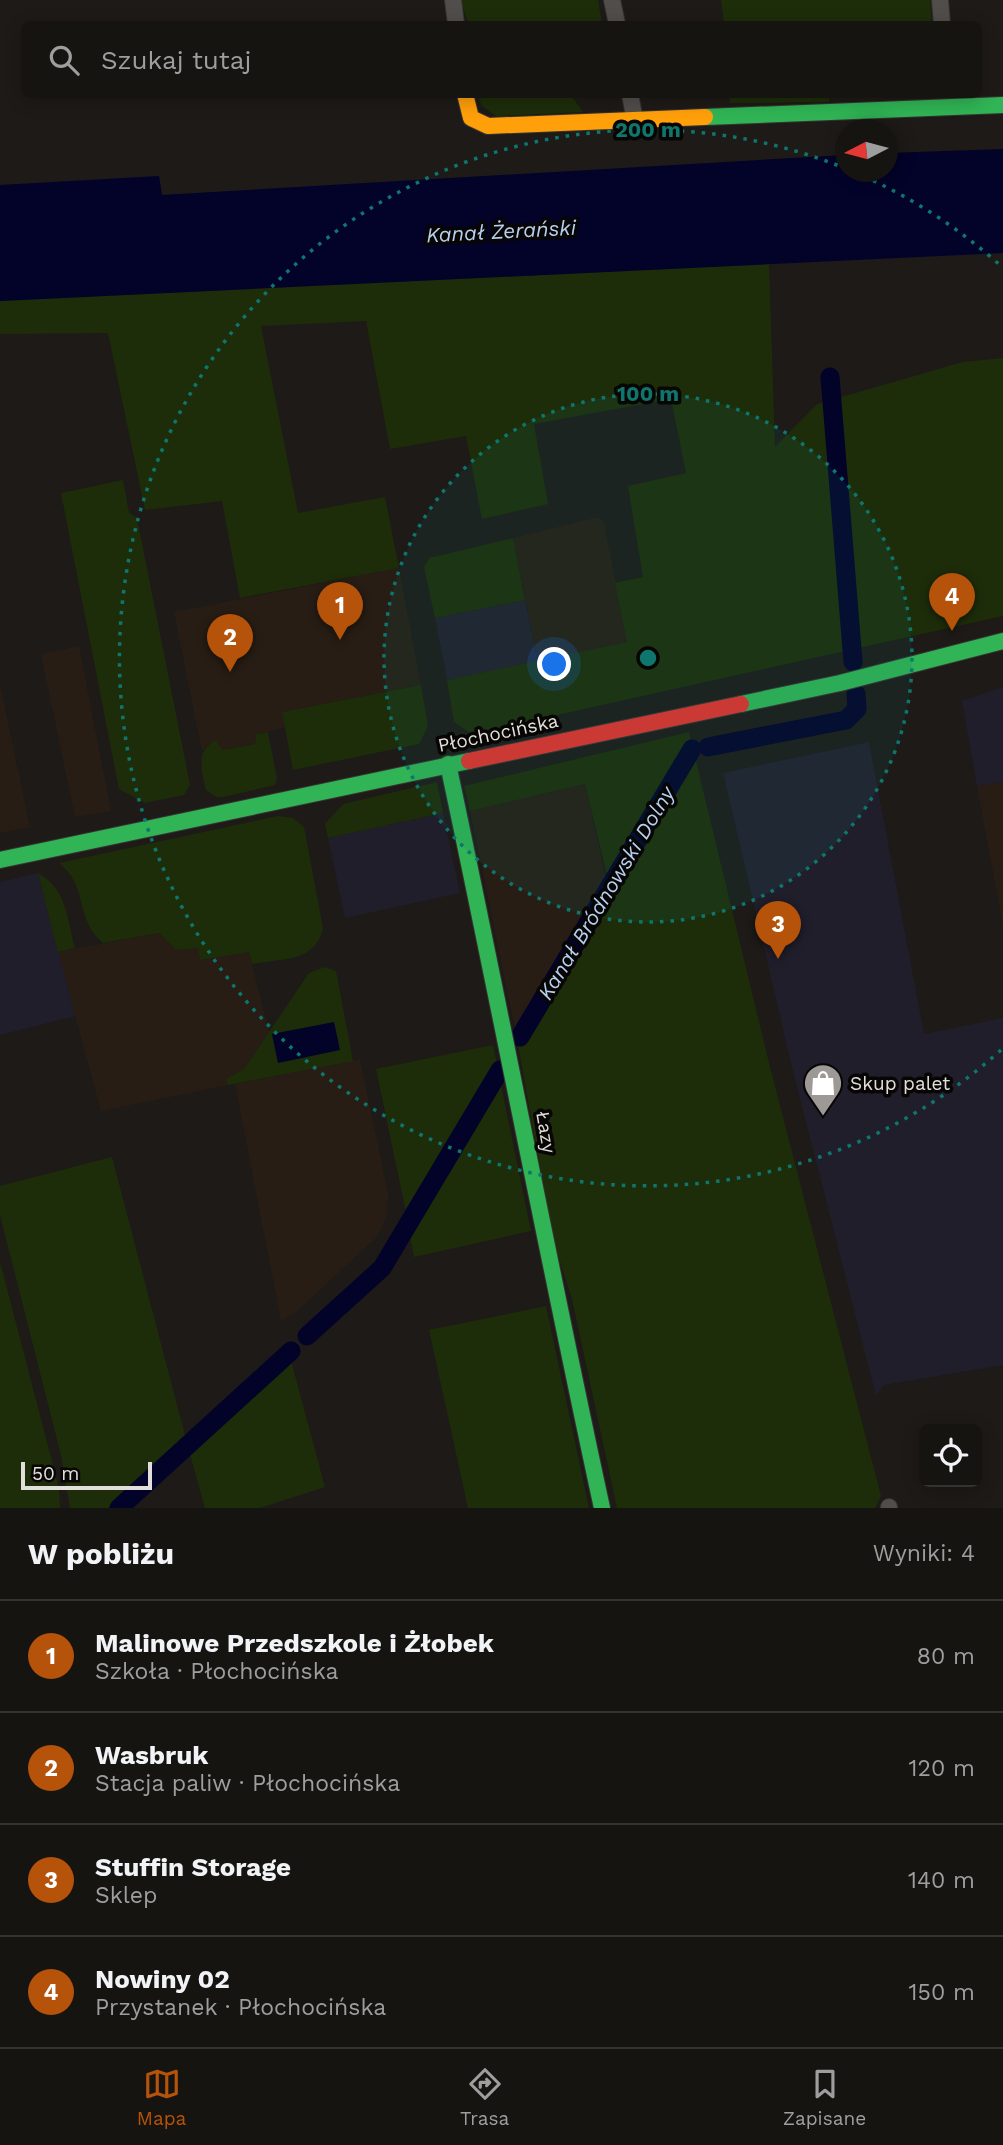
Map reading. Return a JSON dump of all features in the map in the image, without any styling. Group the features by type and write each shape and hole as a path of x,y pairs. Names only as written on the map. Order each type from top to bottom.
{"street":[{"path":"453,0 456,21"},
{"path":"612,0 616,21"},
{"path":"940,0 942,21"},
{"path":"466,98 471,118 488,126 635,121 947,101 1003,106"},
{"path":"631,98 635,121"},
{"name":"Płochocińska","path":"0,860 839,683 1003,641"},
{"name":"Łazy","path":"448,764 513,1066 544,1241 602,1508"}],"shaded area":[{"path":"598,517 604,523 627,642 538,662 513,538"},
{"path":"399,568 421,685 282,712 285,728 256,734 255,744 222,750 210,743 202,752 174,612"},
{"path":"525,600 538,662 447,680 435,618"},
{"path":"79,646 111,811 75,817 41,654"},
{"path":"0,685 30,827 0,833"},
{"path":"1003,687 1003,782 977,786 962,701"},
{"path":"869,742 924,1034 1003,1018 1003,1365 884,1385 876,1396 791,1063 723,773"},
{"path":"1003,782 1003,927 977,786"},
{"path":"585,784 606,879 516,1035 470,811"},
{"path":"443,813 460,893 345,918 328,838"},
{"path":"38,873 75,1016 0,1035 0,882"},
{"path":"159,933 176,950 198,948 200,959 249,952 269,1032 244,1069 226,1079 228,1085 101,1111 58,952"},
{"path":"360,1059 388,1194 387,1216 377,1237 296,1312 281,1321 235,1084"}],"green space":[{"path":"460,0 598,0 602,21 468,21"},
{"path":"721,0 930,0 932,21 724,21"},
{"path":"478,98 573,98 583,112 496,116 482,106"},
{"path":"730,98 829,98 829,102 730,103"},
{"path":"769,264 775,447 817,404 963,362 1003,358 1003,616 472,734 454,722 447,680 627,642 615,583 643,577 628,486 686,473 671,399 534,424 548,504 482,519 466,436 390,449 366,321 261,326 298,513 385,497 399,568 240,598 222,501 145,510 108,333 0,334 0,301"},
{"path":"123,480 129,513 137,518 190,785 184,795 145,803 119,789 61,493"},
{"path":"513,538 525,600 435,618 424,567 429,558"},
{"path":"421,685 428,726 419,744 293,770 282,712"},
{"path":"268,732 277,779 275,785 223,797 216,797 206,790 201,762 205,749 210,744 217,740 222,750 255,744 256,734"},
{"path":"689,732 769,1063 881,1496 875,1508 617,1508 572,1299 554,1243 518,1045 611,892 585,784 470,811 464,786"},
{"path":"437,782 443,813 328,838 325,824 343,804"},
{"path":"278,816 293,818 304,827 323,928 313,948 296,957 252,964 249,952 200,960 198,948 176,950 159,933 103,943 88,924 74,882 59,863"},
{"path":"38,873 55,887 60,896 75,948 58,952"},
{"path":"325,967 336,971 353,1061 228,1085 226,1079 244,1069 309,973"},
{"path":"493,1045 498,1068 407,1217 376,1069"},
{"path":"500,1080 531,1231 414,1257 409,1232 415,1219"},
{"path":"112,1157 186,1439 108,1508 70,1508 61,1455 0,1215 0,1186"},
{"path":"0,1262 59,1488 60,1508 0,1508"},
{"path":"546,1306 589,1508 468,1508 429,1330"},
{"path":"290,1357 325,1487 260,1508 205,1508 188,1447"}],"water":[{"name":"Kanał Żerański","path":"1003,149 1003,253 0,301 0,185 159,176 162,195 835,156 835,182 898,182 898,153"},
{"path":"334,1022 340,1050 278,1063 272,1034"}],"waterway":[{"name":"Kanał Bródnowski Dolny","path":"830,377 853,662"},
{"name":"Kanał Bródnowski Dolny","path":"708,747 846,720 857,709 856,694"},
{"name":"Kanał Bródnowski Dolny","path":"520,1037 692,749"},
{"name":"Kanał Bródnowski Dolny","path":"307,1336 382,1268 500,1070"},
{"name":"Kanał Bródnowski Dolny","path":"119,1508 291,1351"}],"traffic: fast":[{"path":"705,117 1003,105"},
{"path":"741,704 840,683 1003,641"},
{"path":"0,860 469,761"},
{"path":"448,764 602,1508"}],"traffic: slow":[{"path":"466,98 471,118 488,126 705,117"}],"traffic: jam":[{"path":"469,761 741,704"}],"place":[{"name":"Nowiny 02","path":"952,631"},
{"name":"Malinowe Przedszkole i Żłobek","path":"340,640"},
{"name":"Wasbruk","path":"230,672"},
{"name":"Stuffin Storage","path":"778,959"},
{"name":"Skup palet","path":"823,1117"}]}
